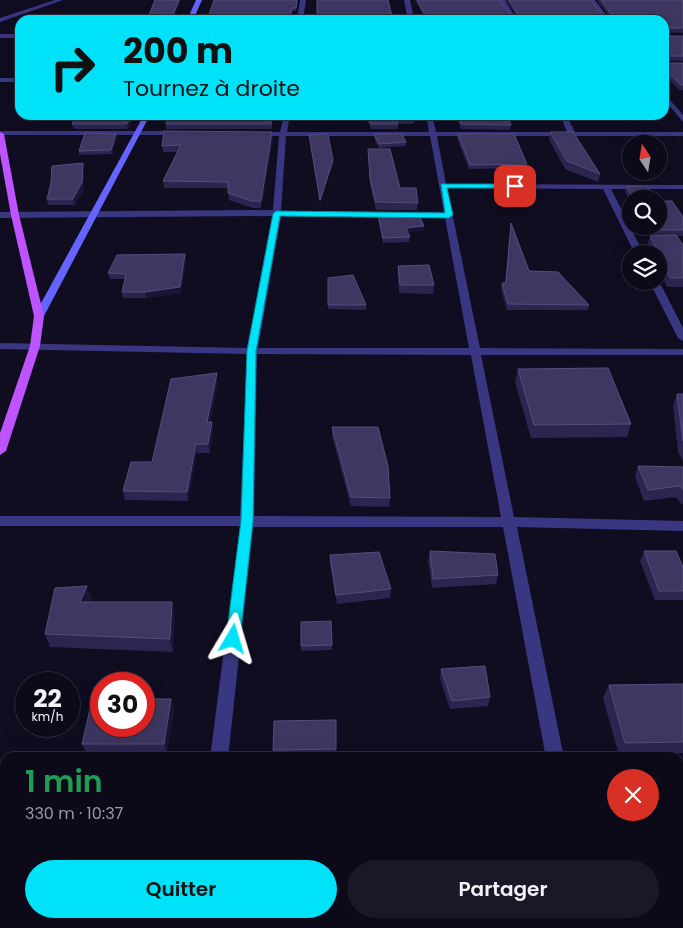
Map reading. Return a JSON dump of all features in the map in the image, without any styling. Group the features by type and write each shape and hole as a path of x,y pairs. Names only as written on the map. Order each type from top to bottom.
{"main road":[{"path":"192,15 199,0"},
{"path":"38,316 144,120"},
{"path":"0,134 15,215 38,316 35,346 0,451"}],"street":[{"path":"0,20 60,0"},
{"path":"301,15 303,0"},
{"path":"407,0 410,15"},
{"path":"502,0 511,15"},
{"path":"592,0 603,15"},
{"path":"0,36 15,36"},
{"path":"0,80 15,80"},
{"path":"669,102 683,120"},
{"path":"220,752 247,521 252,351 276,214 286,120"},
{"path":"430,120 554,752"},
{"path":"565,120 572,134"},
{"path":"0,134 187,133"},
{"path":"245,134 683,134"},
{"path":"443,186 683,187"},
{"path":"605,186 635,245"},
{"path":"0,215 449,215"},
{"path":"659,290 683,338"},
{"path":"0,346 252,351 683,352"},
{"path":"0,520 509,522 683,526"}],"building":[{"path":"155,0 179,0 173,15 149,15"},
{"path":"214,0 297,0 296,8 292,8 291,15 209,15"},
{"path":"317,0 388,0 392,15 317,15"},
{"path":"417,0 500,0 510,15 425,15"},
{"path":"509,0 591,0 602,15 518,15"},
{"path":"601,0 683,0 683,28 669,28 669,15 612,15"},
{"path":"669,36 683,36 683,56 669,56"},
{"path":"669,63 683,63 683,85 669,74"},
{"path":"74,120 129,120 127,124 72,124"},
{"path":"166,120 271,120 271,124 166,124"},
{"path":"369,120 396,120 398,124 371,124"},
{"path":"460,120 509,120 511,125 461,124"},
{"path":"164,131 272,132 261,201 252,201 228,193 228,182 163,181 181,145 162,146"},
{"path":"550,132 573,132 600,174 567,161"},
{"path":"85,133 116,134 111,150 79,151"},
{"path":"328,134 333,160 320,200 309,135"},
{"path":"374,134 402,134 406,142 379,144"},
{"path":"458,134 514,134 527,164 470,165"},
{"path":"368,149 390,149 400,188 416,188 418,203 376,202 370,178"},
{"path":"83,163 82,182 73,199 47,199 51,183 52,166"},
{"path":"647,186 650,190 628,190 626,187"},
{"path":"667,201 672,201 683,217 683,230 667,230"},
{"path":"378,215 419,215 424,226 406,228 410,237 383,238"},
{"path":"511,223 529,271 558,272 589,305 508,304 502,283 506,283"},
{"path":"676,235 683,245 683,278 670,278 667,272 667,245 654,245 650,236"},
{"path":"185,254 180,287 145,292 122,292 126,274 108,273 117,255"},
{"path":"429,265 434,285 400,285 398,266"},
{"path":"353,275 366,305 328,305 328,278"},
{"path":"608,368 631,424 534,425 518,369"},
{"path":"217,373 207,422 212,422 208,444 196,444 187,492 123,491 131,462 152,462 171,379"},
{"path":"677,394 683,394 683,441"},
{"path":"332,427 378,427 388,466 390,498 351,497"},
{"path":"638,466 683,467 683,490 680,486 648,490"},
{"path":"430,551 495,554 498,575 433,579"},
{"path":"644,551 676,551 683,567 683,591 659,591"},
{"path":"379,552 391,589 336,595 330,555"},
{"path":"87,586 80,602 172,602 170,639 45,634 55,588"},
{"path":"331,621 332,645 301,646 301,622"},
{"path":"485,666 490,697 452,701 441,669"},
{"path":"683,684 683,742 625,743 609,685"},
{"path":"155,699 171,699 164,744 82,744 90,709 90,737 155,737"},
{"path":"336,720 336,749 273,750 274,721"}],"route":[{"path":"233,639 247,521 252,351 276,214 449,215 443,186 515,186"}]}
